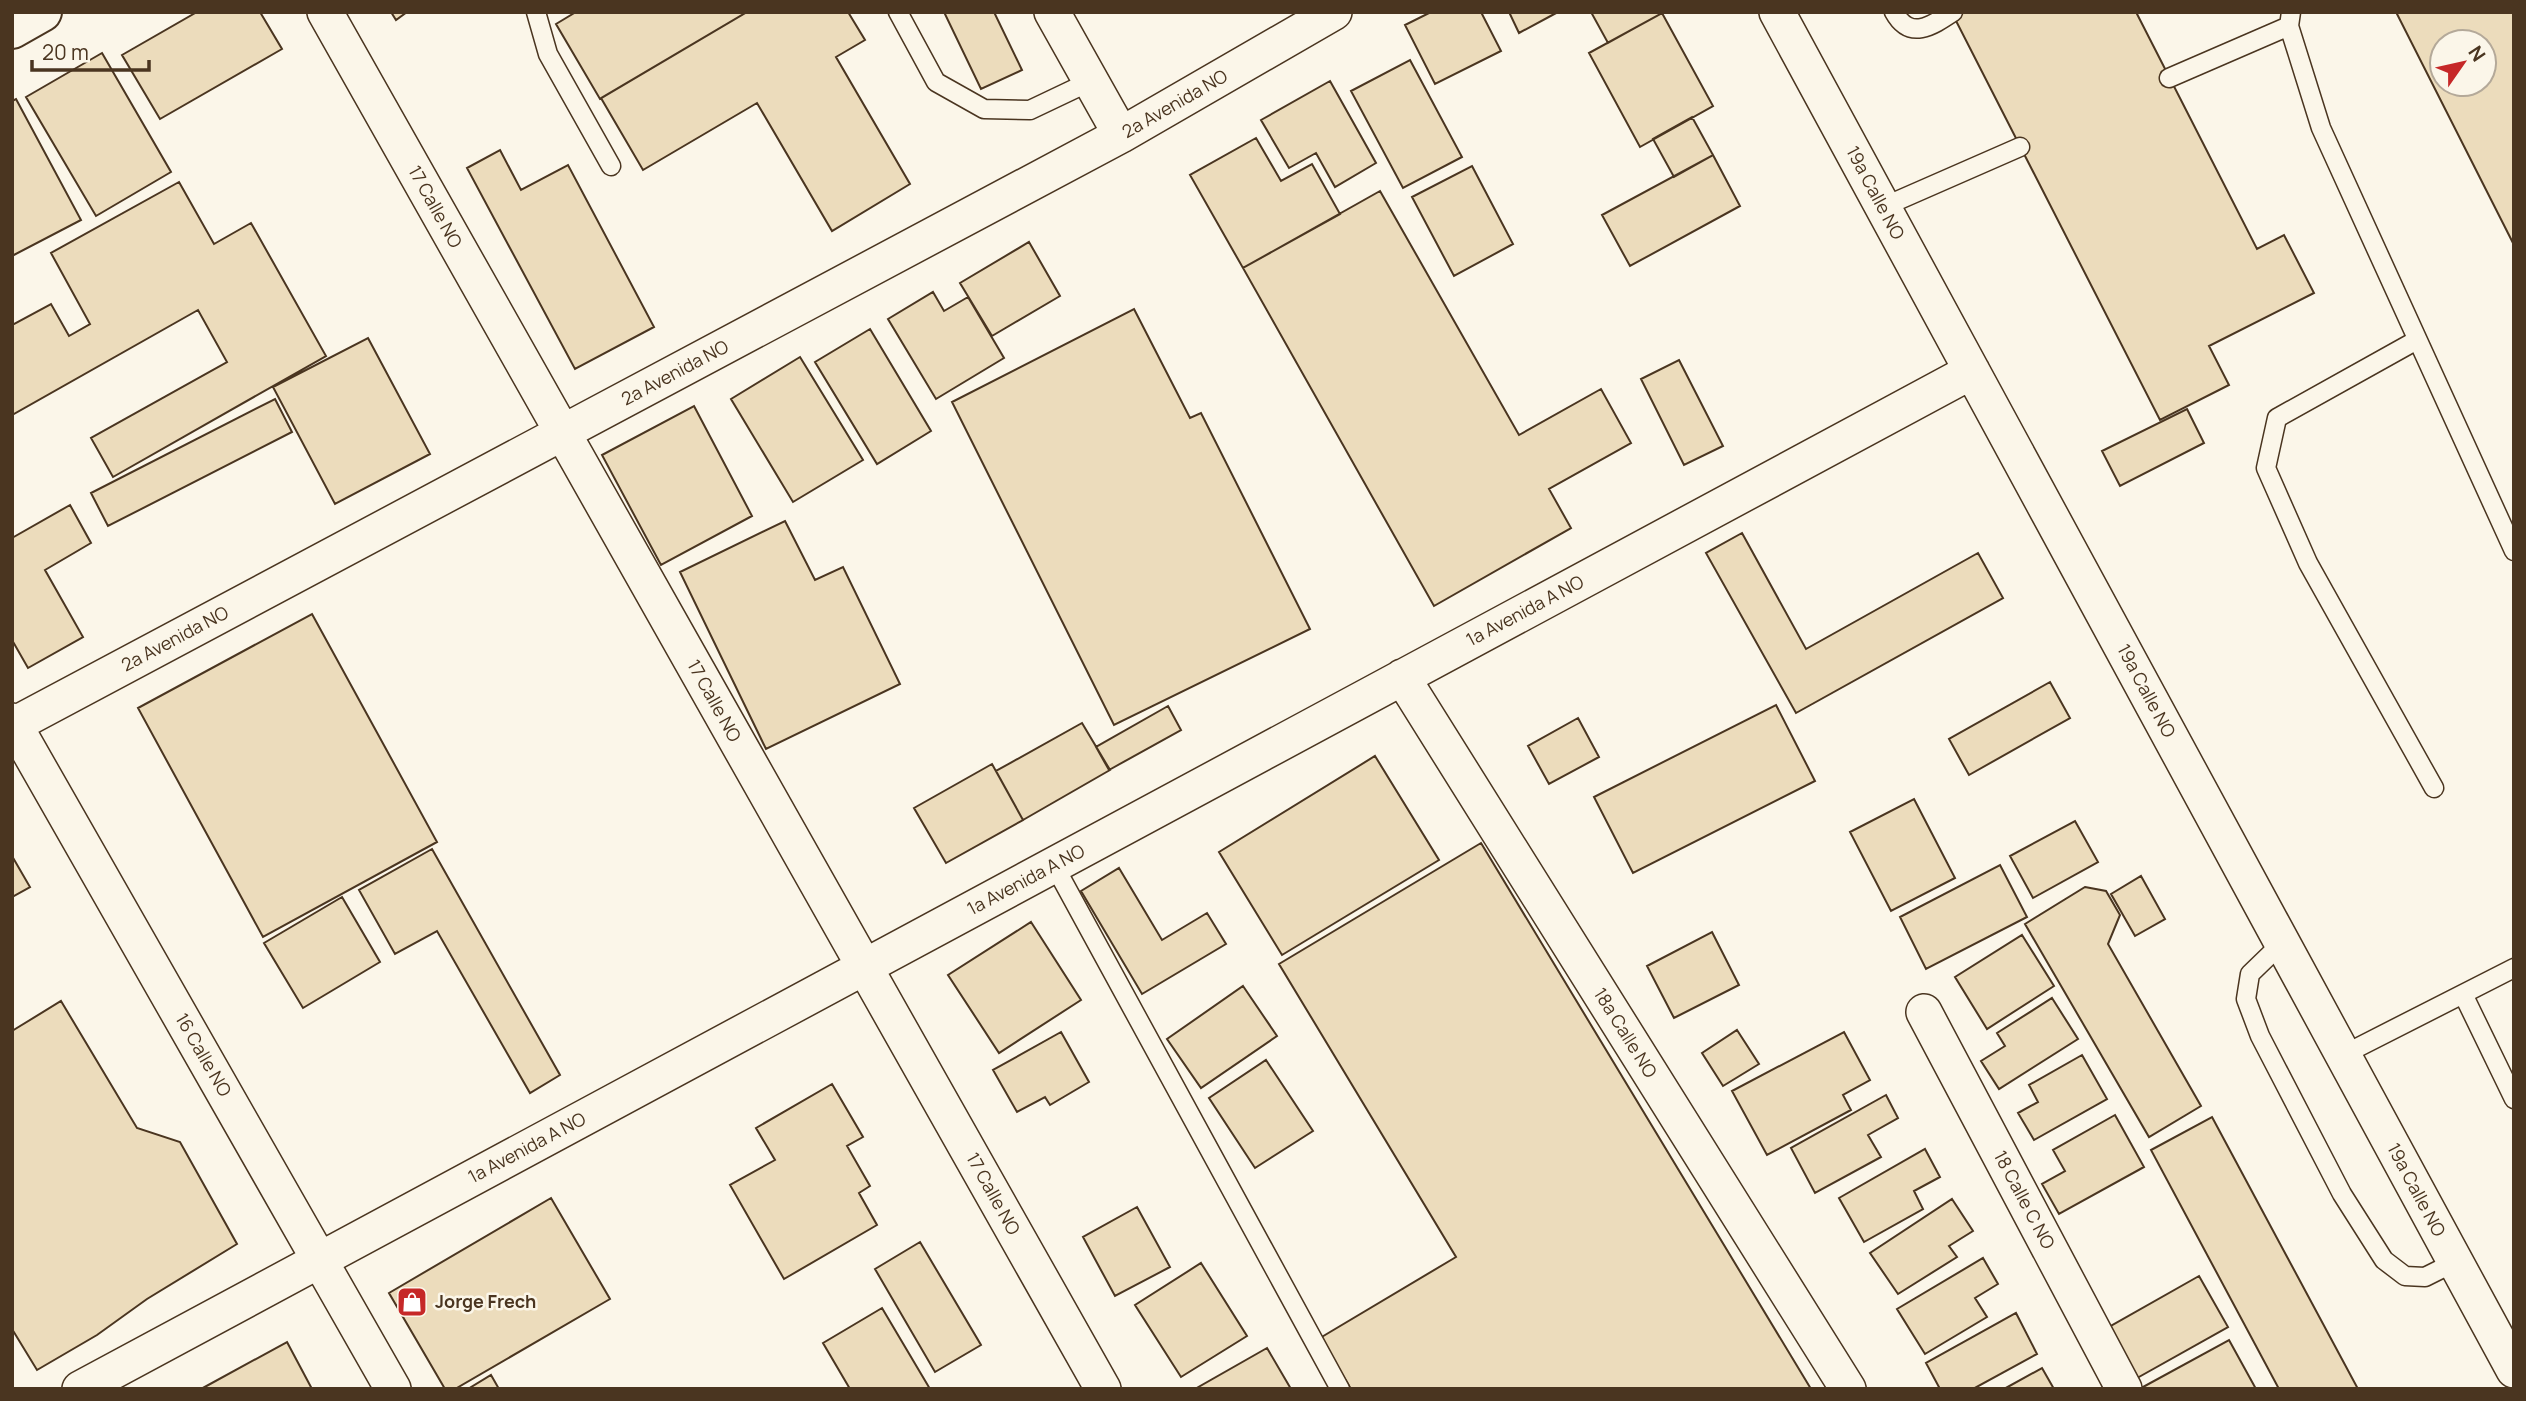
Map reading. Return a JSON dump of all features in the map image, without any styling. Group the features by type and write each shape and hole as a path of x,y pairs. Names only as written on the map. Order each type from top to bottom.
{"street":[{"path":"12,29 42,12"},
{"name":"17 Calle NO","path":"325,12 1103,1389"},
{"path":"1052,12 1121,135"},
{"name":"2a Avenida NO","path":"13,724 1121,135 1334,12"},
{"name":"19a Calle NO","path":"1777,12 2514,1370"},
{"name":"1a Avenida A NO","path":"80,1389 1972,370"},
{"name":"18a Calle NO","path":"1402,677 1848,1389"},
{"name":"16 Calle NO","path":"13,724 393,1389"},
{"name":"18 Calle C NO","path":"1924,1012 2124,1389"}],"lane":[{"path":"536,12 548,54 611,166"},
{"path":"898,12 936,82 984,108 1030,110 1091,81"},
{"path":"1894,12 1899,21 1910,29 1926,28 1953,12"},
{"path":"2169,78 2290,19 2320,128 2514,551"},
{"path":"1883,207 2020,146"},
{"path":"2417,340 2277,418 2266,468 2308,563 2434,788"},
{"path":"1054,865 1340,1389"},
{"path":"2282,943 2250,974 2246,999 2260,1036 2342,1194 2384,1260 2405,1276 2425,1277 2455,1262"},
{"path":"2343,1055 2514,968"},
{"path":"2463,994 2514,1098"}],"building":[{"path":"197,12 260,12 282,49 160,119 122,55"},
{"path":"391,12 407,12 396,20"},
{"path":"576,12 747,12 600,99 556,24"},
{"path":"747,12 848,12 865,40 836,57 910,184 832,231 757,103 643,170 601,98"},
{"path":"944,12 994,12 1022,70 981,89"},
{"path":"1431,12 1481,12 1501,51 1435,84 1405,25"},
{"path":"1509,12 1558,12 1519,33"},
{"path":"1591,12 1662,12 1662,13 1608,43"},
{"path":"2136,12 2257,249 2284,235 2314,293 2209,346 2229,385 2160,420 1952,13"},
{"path":"2396,12 2514,12 2514,245 2440,98 2498,98 2498,28 2428,28 2428,75"},
{"path":"1662,13 1713,106 1640,147 1589,53"},
{"path":"102,53 171,172 96,216 26,97"},
{"path":"1410,60 1462,157 1403,188 1351,91"},
{"path":"1330,81 1376,163 1335,187 1316,153 1289,168 1261,120"},
{"path":"16,99 81,220 12,256 12,101"},
{"path":"1692,117 1713,155 1674,177 1653,139"},
{"path":"1256,138 1281,181 1312,164 1340,214 1243,268 1190,175"},
{"path":"500,150 521,190 568,165 654,327 575,369 467,168"},
{"path":"1713,155 1740,206 1630,266 1602,215"},
{"path":"1472,166 1513,244 1454,276 1412,197"},
{"path":"179,182 214,244 251,223 326,356 113,477 91,438 227,362 198,310 12,415 12,325 51,304 69,336 90,324 51,253"},
{"path":"1380,191 1519,435 1601,389 1631,443 1549,489 1571,528 1434,606 1243,268"},
{"path":"1029,242 1060,296 992,336 960,283"},
{"path":"933,292 944,311 968,297 1004,358 936,399 888,319"},
{"path":"1134,309 1190,418 1201,413 1310,629 1114,725 952,402"},
{"path":"870,329 931,431 877,464 815,362"},
{"path":"368,338 430,454 335,504 273,387"},
{"path":"800,357 863,460 793,502 731,399"},
{"path":"1679,360 1723,446 1684,465 1641,379"},
{"path":"275,399 292,432 108,526 91,493"},
{"path":"694,406 752,516 661,565 602,455"},
{"path":"2187,409 2204,443 2120,486 2102,451"},
{"path":"70,505 91,543 45,570 83,637 28,668 12,640 12,538"},
{"path":"785,521 815,580 843,567 900,684 766,749 680,572"},
{"path":"1742,533 1806,649 1978,553 2003,598 1796,713 1706,553"},
{"path":"312,614 437,842 263,937 138,708"},
{"path":"2050,682 2070,718 1969,775 1949,739"},
{"path":"1776,705 1815,781 1633,873 1594,797"},
{"path":"1168,706 1181,730 1109,770 1096,747"},
{"path":"1578,718 1599,757 1549,784 1528,746"},
{"path":"1082,723 1110,770 1023,820 996,771"},
{"path":"1375,756 1439,860 1282,955 1219,852"},
{"path":"992,764 1023,820 946,863 914,808"},
{"path":"1914,799 1955,878 1891,911 1850,832"},
{"path":"2075,821 2098,862 2033,898 2010,856"},
{"path":"1481,843 1811,1389 1351,1389 1320,1338 1456,1257 1279,964"},
{"path":"432,849 560,1075 530,1093 437,931 395,954 359,890"},
{"path":"12,856 30,887 12,897"},
{"path":"2000,865 2027,917 1926,969 1900,917"},
{"path":"1119,868 1162,940 1207,913 1226,944 1142,994 1081,891"},
{"path":"2141,876 2165,919 2135,936 2111,894"},
{"path":"2085,887 2106,891 2120,915 2108,944 2201,1106 2149,1137 2025,924"},
{"path":"342,897 380,962 303,1008 264,943"},
{"path":"1031,922 1081,1000 999,1053 948,975"},
{"path":"1712,932 1739,985 1674,1018 1647,966"},
{"path":"2022,935 2054,986 1987,1029 1955,977"},
{"path":"1243,986 1277,1036 1201,1088 1167,1039"},
{"path":"2052,998 2078,1039 1999,1089 1981,1061 2005,1046 1997,1033"},
{"path":"61,1001 137,1128 180,1142 237,1244 147,1299 97,1335 37,1370 12,1329 12,1031"},
{"path":"1737,1030 1759,1064 1723,1086 1702,1053"},
{"path":"1061,1032 1089,1082 1050,1105 1045,1097 1017,1112 993,1070"},
{"path":"1844,1032 1870,1080 1843,1095 1851,1110 1767,1155 1732,1091"},
{"path":"2082,1055 2107,1099 2034,1140 2018,1113 2038,1102 2029,1085"},
{"path":"1266,1060 1313,1131 1255,1168 1209,1098"},
{"path":"832,1084 863,1137 847,1146 870,1186 859,1193 877,1225 784,1279 730,1185 775,1160 756,1128"},
{"path":"1886,1095 1898,1118 1868,1135 1881,1157 1815,1193 1791,1148"},
{"path":"2115,1115 2144,1167 2059,1214 2042,1184 2065,1171 2053,1150"},
{"path":"2212,1117 2358,1389 2279,1389 2151,1150"},
{"path":"1925,1149 1940,1177 1914,1191 1923,1209 1864,1242 1839,1198"},
{"path":"551,1198 610,1299 455,1389 445,1389 389,1293"},
{"path":"1952,1199 1973,1231 1949,1246 1957,1257 1898,1294 1870,1253"},
{"path":"1137,1207 1170,1267 1115,1296 1083,1237"},
{"path":"920,1242 981,1345 935,1372 875,1269"},
{"path":"1983,1258 1998,1284 1975,1298 1987,1317 1925,1354 1897,1309"},
{"path":"1201,1263 1247,1336 1181,1377 1135,1305"},
{"path":"2199,1276 2228,1327 2130,1382 2102,1331"},
{"path":"882,1308 930,1389 850,1389 823,1343"},
{"path":"2016,1313 2037,1354 1973,1389 1940,1389 1926,1363"},
{"path":"2229,1340 2256,1389 2144,1389 2143,1387"},
{"path":"287,1342 312,1389 201,1389"},
{"path":"1267,1348 1291,1389 1195,1389"},
{"path":"2042,1368 2054,1389 2004,1389"},
{"path":"491,1375 499,1389 468,1389"}],"place":[{"name":"Jorge Frech","path":"412,1302"}]}
